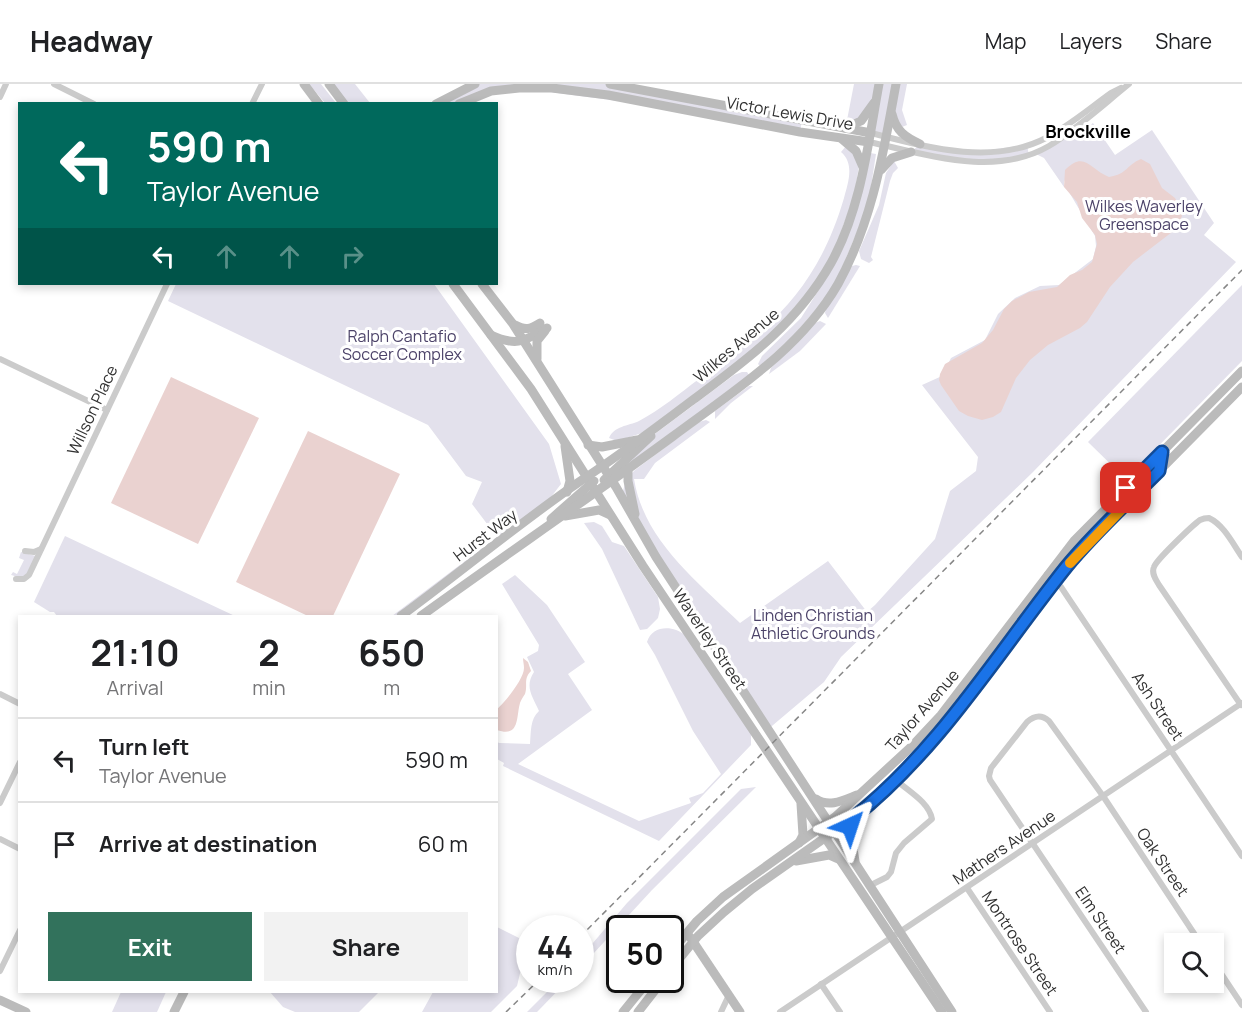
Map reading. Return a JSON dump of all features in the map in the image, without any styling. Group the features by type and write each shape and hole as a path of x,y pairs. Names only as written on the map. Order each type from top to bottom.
{"main road":[{"path":"304,84 318,102"},
{"path":"330,84 343,102"},
{"path":"440,102 475,84"},
{"path":"608,96 610,84"},
{"name":"Victor Lewis Drive","path":"610,84 870,137"},
{"name":"Wilkes Avenue","path":"592,484 603,466 773,338 805,303 832,261 854,209 879,84"},
{"name":"Wilkes Avenue","path":"592,484 628,469 767,366 797,338 817,315 837,286 852,258 870,212 896,84"},
{"name":"Victor Lewis Drive","path":"464,102 491,91 552,88 608,96 800,132 842,133"},
{"path":"863,166 856,151 842,133 861,121 876,101"},
{"path":"891,112 902,134 920,144"},
{"path":"879,172 892,158 911,152"},
{"name":"Waverley Street","path":"454,285 531,389 610,515 838,859 952,1012"},
{"name":"Waverley Street","path":"483,285 524,340 638,525 829,821 942,1012"},
{"path":"513,324 529,330 544,325"},
{"path":"490,335 509,343 524,340 544,325"},
{"path":"537,362 537,341 544,325"},
{"name":"Taylor Avenue","path":"684,937 723,897 819,829 864,792 933,724 1074,541 1242,371"},
{"name":"Taylor Avenue","path":"684,953 745,894 853,818 922,754 1084,547 1242,387"},
{"path":"610,478 648,441 657,427"},
{"path":"588,445 602,447 639,440"},
{"path":"564,441 570,480 567,492"},
{"path":"1159,471 1162,452"},
{"path":"628,469 628,481 638,525"},
{"path":"535,536 556,514 592,484"},
{"name":"Hurst Way","path":"402,615 567,492 592,484"},
{"name":"Hurst Way","path":"422,615 562,517 592,484"},
{"path":"562,517 595,510 610,515"},
{"path":"815,799 830,804 864,792"},
{"path":"799,843 804,835 801,801"},
{"path":"853,818 850,830 856,866"},
{"path":"791,862 829,855 838,859"},
{"path":"687,933 740,1012"},
{"path":"174,1012 184,993"},
{"path":"622,1012 638,993"},
{"path":"638,1012 653,993"},
{"path":"0,1000 26,1012"}],"street":[{"path":"0,97 6,84"},
{"path":"54,84 90,102"},
{"path":"253,102 262,84"},
{"path":"885,141 971,152 1015,149 1048,137 1127,84"},
{"path":"870,137 911,152 958,160 994,162 1029,154 1058,140 1114,98 1127,84"},
{"name":"Willson Place","path":"16,579 24,579 29,575 167,285"},
{"path":"0,359 107,410"},
{"path":"1242,557 1218,522 1209,518 1201,519 1159,560 1153,572 1159,585 1242,705"},
{"path":"25,551 34,552 42,549"},
{"name":"Ash Street","path":"1047,574 1070,599 1242,856"},
{"path":"0,694 18,703"},
{"name":"Mathers Avenue","path":"780,1012 1171,750 1242,705"},
{"name":"Oak Street","path":"1034,843 989,776 991,768 1027,722 1033,717 1042,717 1049,721 1103,796 1194,933"},
{"path":"0,803 18,766"},
{"path":"869,886 887,877 900,848 932,819 931,812 925,805 896,780"},
{"path":"0,839 18,848"},
{"name":"Elm Street","path":"1034,843 1146,1012"},
{"name":"Montrose Street","path":"967,888 1050,1012"},
{"path":"0,971 18,934"},
{"path":"1224,978 1242,1005"},
{"path":"821,984 840,1012"},
{"path":"721,1012 729,995"}],"green space":[{"path":"309,84 321,84 335,102 324,102"},
{"path":"329,84 355,84 369,102 343,102"},
{"path":"475,84 610,84 802,120 800,132 664,107 519,88 463,102 440,102"},
{"path":"854,84 907,84 902,110 907,125 897,129 894,122 886,137 871,133 876,102 850,127 847,120"},
{"path":"1093,123 1115,155 1152,130 1214,223 1204,235 1236,262 1033,472 841,657 824,682 766,731 622,495 626,479 699,422 706,420 710,422 655,463 644,479 634,479 649,522 675,559 740,623 828,561 867,612 935,539 950,491 976,471 978,457 922,385 942,376 951,358 985,340 998,314 1015,298 1040,286 1059,285 1093,259 1096,246 1095,236 1064,180 1064,187 1044,158 1034,153 1074,127 1079,133"},
{"path":"920,144 971,152 1027,145 1029,155 994,162 911,152"},
{"path":"846,146 851,149 859,166 854,196 832,256 813,286 762,344 642,433 617,441 609,438 614,431 655,412 749,342 789,303 821,257 833,229 849,180 848,162 841,152"},
{"path":"870,153 876,154 868,206 838,277 824,301 792,337 760,366 758,364 762,356 801,318 832,269"},
{"path":"894,161 898,168 890,181 871,257 873,260 869,263 861,259 859,251 879,205 886,173"},
{"path":"852,266 860,266 828,318 825,313 826,309"},
{"name":"Ralph Cantafio Soccer Complex","path":"176,285 435,285 549,444 561,484 551,497 552,499 393,615 497,537 472,504 482,482 466,476 428,425 168,301"},
{"path":"1242,285 1242,361 1126,479 1088,442"},
{"path":"820,321 826,324 800,351 769,374 771,368 815,323"},
{"path":"747,372 749,375 618,473 628,454 734,375"},
{"path":"749,386 753,386 715,419 715,411"},
{"path":"594,522 602,526 612,542 624,546 658,597 660,609 658,618 647,629 640,630 602,549 584,523"},
{"path":"65,536 233,615 56,615 34,602"},
{"path":"21,552 36,556 27,574 22,578 11,575 13,572 17,574 24,560 19,558"},
{"path":"515,575 547,605 585,662 568,674 592,710 518,764 639,821 691,803 689,798 703,793 721,774 693,731 647,642 653,632 663,628 675,629 685,635 751,733 751,745 659,841 503,766 504,763 498,760 498,742 530,744 532,722 539,711 530,692 531,677 534,672 527,657 538,651 539,645 502,584"},
{"path":"756,787 629,915 617,915 627,903 741,789"},
{"path":"498,928 516,936 516,987 491,1012 422,1012 432,993 498,993"},
{"path":"606,928 606,940 594,953 594,942"},
{"path":"121,993 166,993 157,1012 112,1012"},
{"path":"271,993 378,993 359,1012 295,1012 283,1007"},
{"path":"546,993 555,993 537,1012 527,1012"}],"shaded area":[{"path":"1141,159 1150,164 1162,188 1175,198 1180,207 1182,216 1176,229 1133,262 1110,287 1087,322 1048,345 1030,360 1016,378 1001,412 982,420 959,411 939,380 945,364 982,343 993,330 1004,309 1012,301 1029,292 1057,287 1070,275 1082,270 1092,262 1097,244 1095,235 1082,218 1077,202 1064,187 1065,170 1072,164 1083,162 1109,177 1124,172"},
{"path":"171,377 259,418 198,544 111,503"},
{"path":"308,431 400,474 333,615 306,615 236,582"},
{"path":"523,658 528,662 531,671 526,679 526,691 520,703 516,725 510,731 498,730 498,708 518,684 524,668"}],"railway":[{"path":"594,923 1242,270"},
{"path":"506,1012 526,993"}],"slow traffic":[{"path":"1070,563 1145,485"}],"district":[{"name":"Brockville","path":"1088,132"}],"route":[{"path":"850,826 853,818 880,796 922,754 1068,565 1159,471 1162,452 1126,488"}],"park label":[{"name":"Wilkes Waverley Greenspace","path":"1144,215"},
{"name":"Linden Christian Athletic Grounds","path":"813,624"}]}
